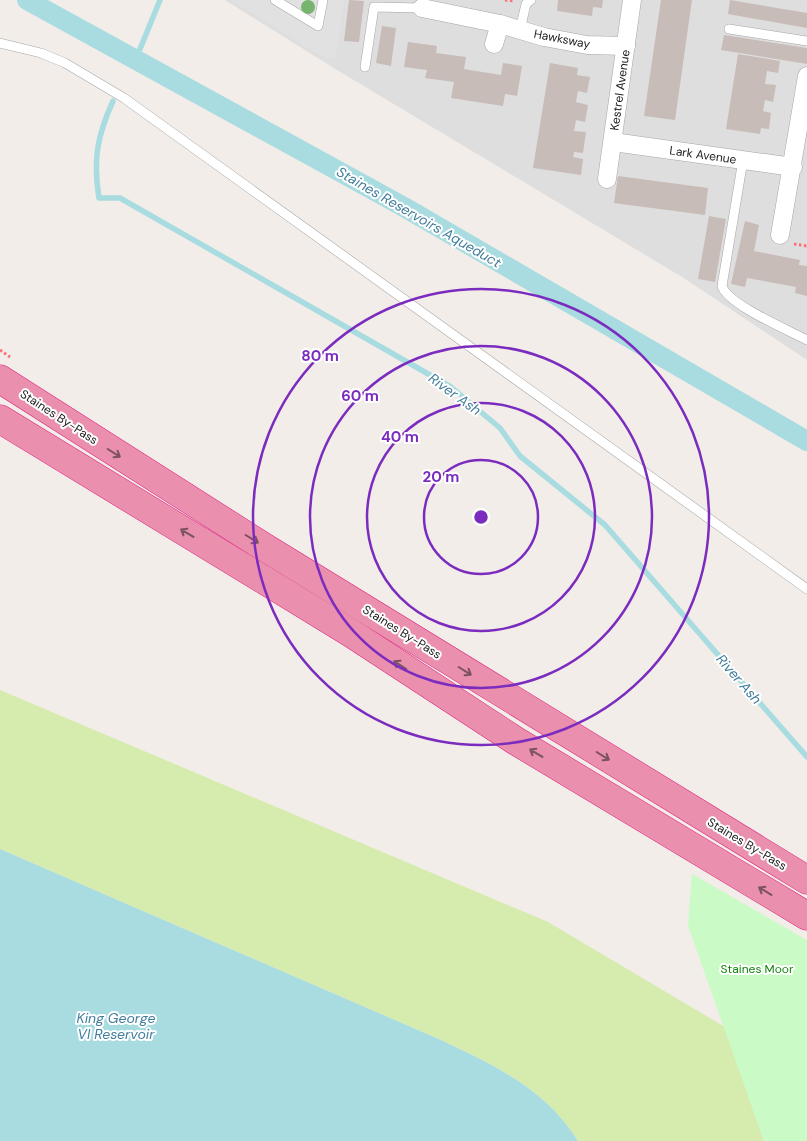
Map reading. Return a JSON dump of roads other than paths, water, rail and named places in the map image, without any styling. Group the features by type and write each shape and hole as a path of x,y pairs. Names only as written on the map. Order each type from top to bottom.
{"highway":[{"name":"Staines By-Pass","path":"0,379 289,562 807,880"},
{"path":"0,419 351,633 516,741 807,916"}],"street":[{"name":"Kestrel Avenue","path":"607,179 632,0"},
{"name":"Hawksway","path":"422,8 587,45 626,46"},
{"path":"494,44 500,24"},
{"path":"780,235 807,76"},
{"name":"Lark Avenue","path":"613,142 792,167"}],"lane":[{"path":"275,0 318,26 323,0"},
{"path":"520,30 526,4 531,0"},
{"path":"365,67 374,7 422,8"},
{"path":"729,29 807,41"},
{"path":"0,43 41,53 65,63 124,98 807,588"},
{"path":"743,160 722,286 724,292 739,304 807,340"}],"water":[{"name":"King George VI Reservoir","path":"0,849 441,1040 480,1059 517,1080 535,1093 551,1107 578,1141 0,1141"}],"waterway":[{"name":"Staines Reservoirs Aqueduct","path":"27,0 404,207 807,441"},
{"name":"River Ash","path":"140,49 160,0"},
{"name":"River Ash","path":"113,101 103,126 98,148 96,172 99,198 120,198 451,387 500,428 520,456 605,525 807,757"}],"park label":[{"name":"Staines Moor","path":"757,969"}]}
